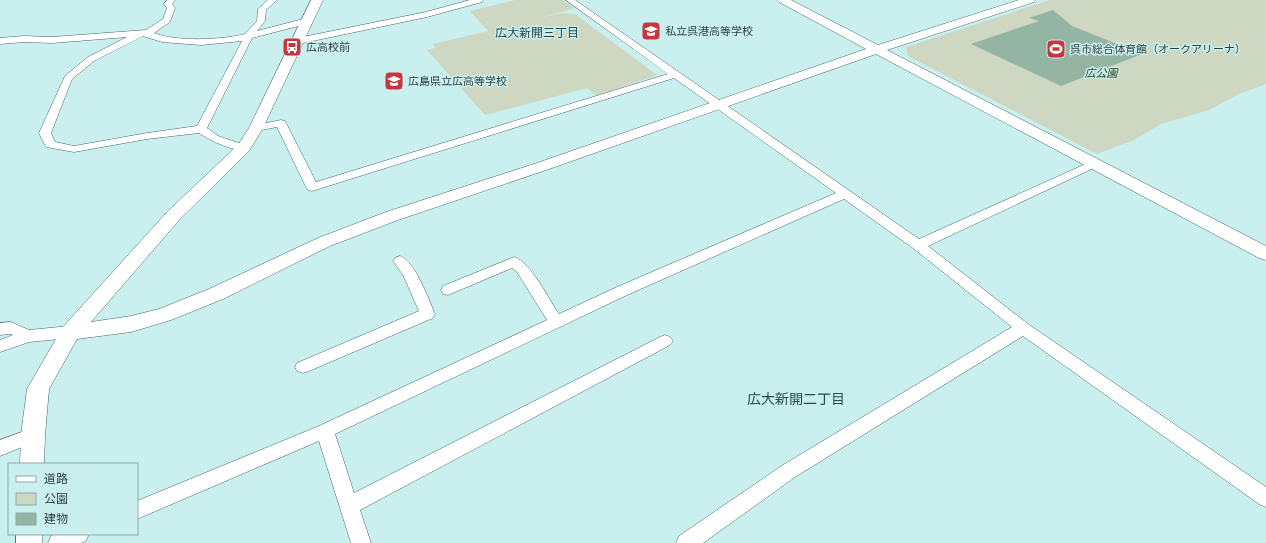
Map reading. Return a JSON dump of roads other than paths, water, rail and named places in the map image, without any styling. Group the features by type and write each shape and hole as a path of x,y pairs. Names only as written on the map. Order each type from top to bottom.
{"street":[{"path":"171,0 168,4 171,8 167,20 91,59 68,78 44,133 50,145 74,149 147,136 200,129 214,138 244,148"},
{"path":"200,129 248,37 260,21 262,9 273,0"},
{"path":"32,463 33,435 38,389 70,332 174,215 244,148 256,128 317,0"},
{"path":"298,40 427,14 479,0"},
{"path":"570,0 918,245 1023,328 1266,498"},
{"path":"783,0 877,48 1266,254"},
{"path":"0,346 28,336 131,324 164,315 216,294 324,242 392,216 551,163 877,48 1030,0"},
{"path":"0,41 24,39 52,40 144,33 162,39 201,42 248,37 307,21"},
{"path":"256,128 281,123 312,187 677,74"},
{"path":"918,245 1094,164"},
{"path":"138,510 325,431 629,288 844,194"},
{"path":"303,367 428,314 409,274 400,261"},
{"path":"448,290 514,262 522,269 556,322"},
{"path":"0,329 11,328 28,336"},
{"path":"686,543 789,471 1023,328"},
{"path":"349,506 665,340"},
{"path":"325,431 361,543"},
{"path":"0,448 33,435"},
{"path":"58,543 77,535"}],"place":[{"name":"私立呉港高等学校","path":"651,31"},
{"name":"広高校前","path":"292,47"},
{"name":"呉市総合体育館（オークアリーナ）","path":"1056,49"},
{"name":"広島県立広高等学校","path":"394,81"}],"district":[{"name":"広大新開三丁目","path":"537,33"},
{"name":"広大新開二丁目","path":"796,399"}],"park label":[{"name":"広公園","path":"1101,73"}]}
